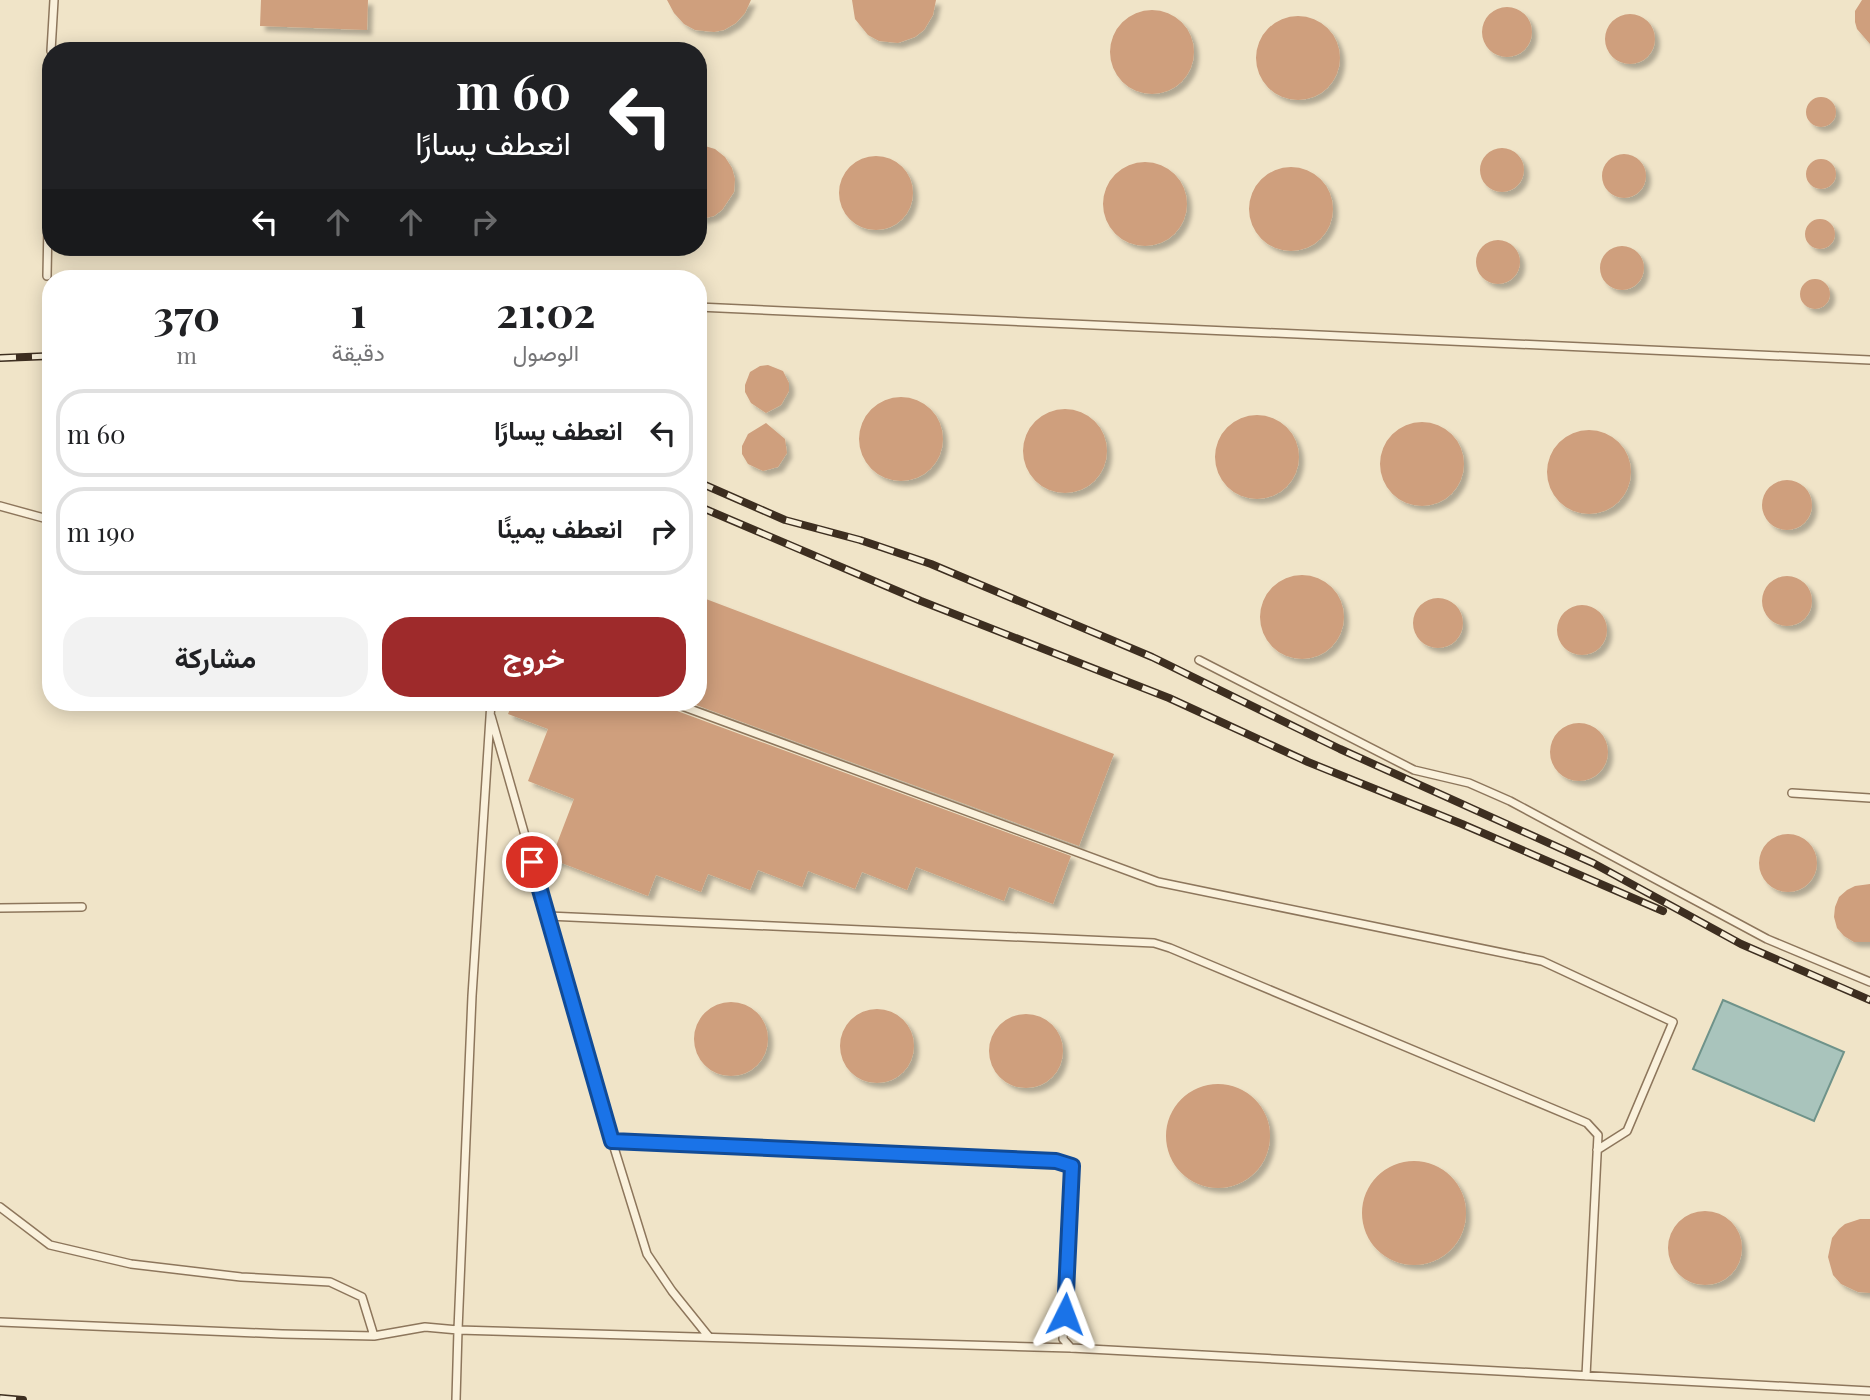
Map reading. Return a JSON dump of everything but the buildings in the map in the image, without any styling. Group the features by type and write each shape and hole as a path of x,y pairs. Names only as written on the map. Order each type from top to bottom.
{"lane":[{"path":"52,42 54,0"},
{"path":"707,307 1870,360"},
{"path":"0,506 42,518"},
{"path":"1199,660 1414,770 1469,783 1510,801 1767,939 1870,982"},
{"path":"456,1400 472,996 490,711"},
{"path":"492,711 612,1141 647,1254 709,1338"},
{"path":"695,711 1158,882 1542,961 1674,1022 1628,1131 1597,1150"},
{"path":"1792,793 1870,797"},
{"path":"0,908 82,907"},
{"path":"548,916 1154,943 1587,1123 1598,1135 1586,1376"},
{"path":"612,1141 1056,1161 1072,1166 1063,1339 1071,1348"},
{"path":"0,1207 51,1245 131,1264 241,1277 330,1282 362,1297 374,1336"},
{"path":"0,1322 374,1336 425,1327 1071,1348 1870,1391"}],"water":[{"path":"1723,1000 1844,1052 1814,1121 1693,1069"}],"railway":[{"path":"0,358 42,356"},
{"path":"707,486 785,520 860,540 931,564 1152,657 1340,749 1593,863 1741,944 1870,1000"},
{"path":"707,510 921,601 1169,698 1308,762 1462,824 1663,911"},
{"path":"0,1398 23,1400"}],"route":[{"path":"532,862 612,1141 1056,1161 1072,1166 1065,1314"}]}
